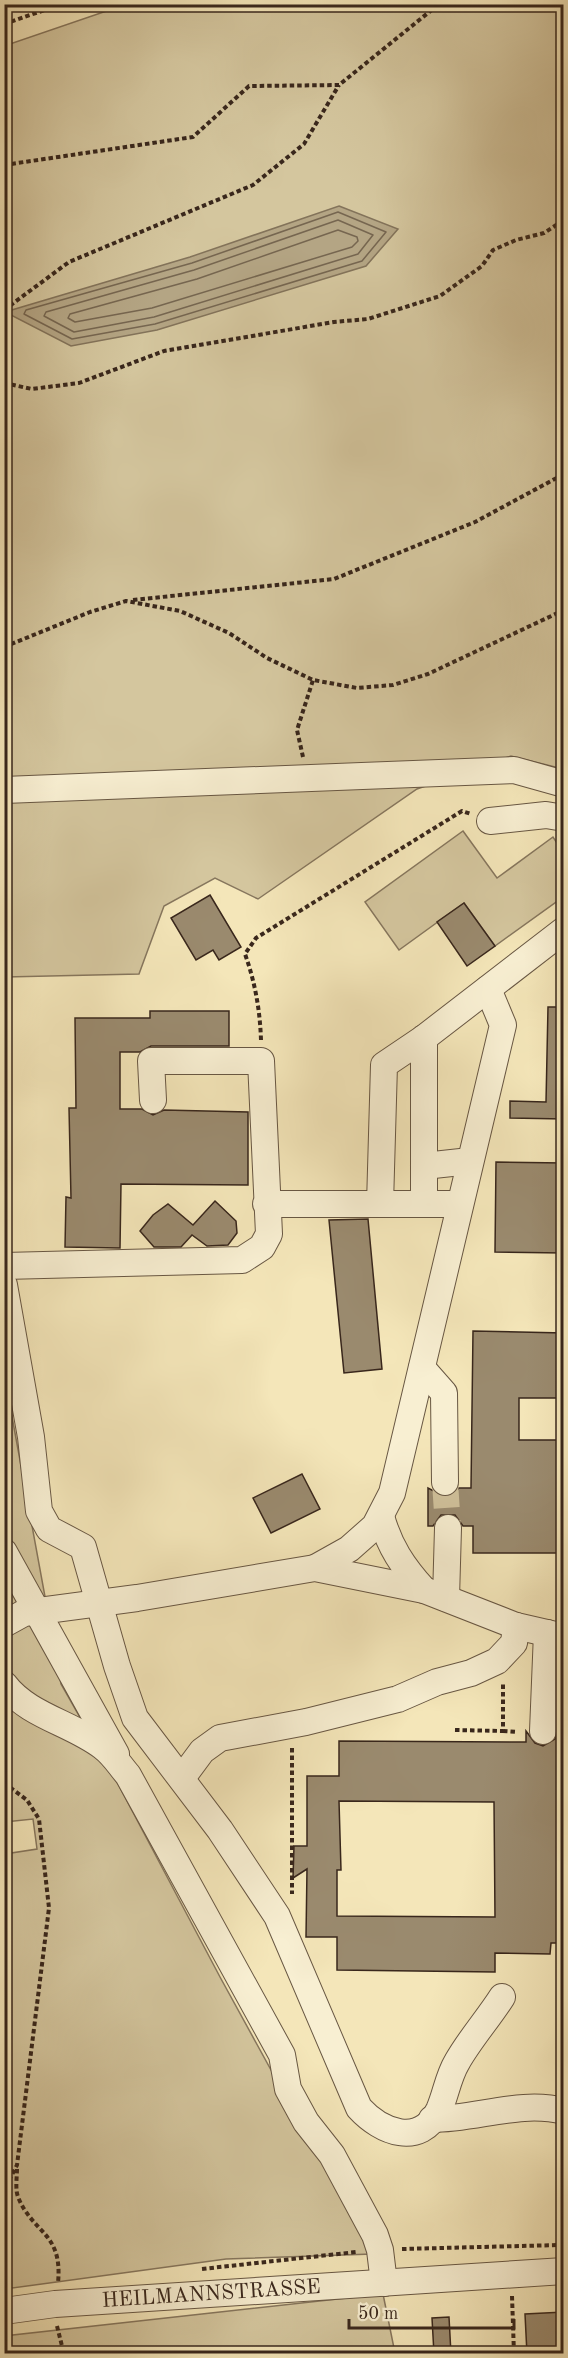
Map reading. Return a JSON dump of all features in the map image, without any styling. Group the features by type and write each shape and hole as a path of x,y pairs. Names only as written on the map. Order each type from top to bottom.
{"street":[{"path":"4,790 514,770 564,784"},
{"path":"490,822 546,815 564,818"},
{"path":"380,1204 384,1065 424,1038 564,930"},
{"path":"4,1624 24,1613 100,1603 139,1607 315,1568 349,1549 375,1526 392,1493 502,1025 488,989"},
{"path":"424,1038 424,1204"},
{"path":"4,1266 242,1260 262,1247 269,1234 261,1061 151,1061 153,1100"},
{"path":"424,1166 470,1161"},
{"path":"266,1204 460,1204"},
{"path":"4,1285 31,1437 39,1511 49,1528 83,1547 135,1718 240,1858 276,1916 359,2108 370,2120 386,2131 404,2133 418,2130 438,2111 455,2065 502,1997"},
{"path":"422,1368 444,1393 445,1482"},
{"path":"381,1516 387,1537 400,1563 435,1594"},
{"path":"435,1594 448,1528"},
{"path":"4,1552 282,2055 288,2088 306,2122 332,2154 380,2250 384,2283"},
{"path":"315,1568 435,1594 516,1626 555,1635 543,1731"},
{"path":"182,1778 202,1751 220,1738 291,1725 398,1699 437,1682 471,1673 501,1656 514,1643 516,1626"},
{"path":"4,1684 13,1696 39,1713 105,1748 128,1775"},
{"path":"432,2119 488,2115 522,2106 543,2106 564,2111"},
{"name":"HEILMANNSTRASSE","path":"4,2311 55,2304 564,2271"}],"path":[{"path":"4,24 62,4"},
{"path":"4,309 69,262 253,184 304,144 339,85 439,4"},
{"path":"4,165 193,137 249,86 339,85"},
{"path":"4,383 32,389 79,383 164,351 334,322 368,319 440,296 482,266 493,250 516,240 544,233 564,219"},
{"path":"4,646 90,612 126,601 334,579 475,522 564,474"},
{"path":"126,601 180,610 229,633 267,658 314,680 357,688 393,686 429,674 564,610"},
{"path":"314,680 297,730 305,764 319,778"},
{"path":"261,1061 260,1017 253,978 244,954 256,938 462,811 490,822"},
{"path":"501,1656 503,1731"},
{"path":"291,1725 292,1901"},
{"path":"455,1730 517,1732"},
{"path":"4,1783 27,1800 39,1819 49,1908 16,2165 17,2196 50,2240 60,2261 55,2304 64,2354"},
{"path":"4,2190 16,2165"},
{"path":"511,2274 514,2354"}],"shaded area":[{"path":"124,5 563,5 563,769 511,756 417,789 258,899 215,878 164,906 139,974 5,977 4,46"},
{"path":"463,831 497,878 553,837 563,852 563,897 495,946 464,903 399,950 365,902"},
{"path":"4,1373 61,1684 119,1786 220,1977 372,2254 226,2259 5,2289 5,1854 37,1849 33,1819 5,1822"},
{"path":"383,2294 395,2353 5,2354 4,2336"}],"water":[{"path":"339,206 398,229 366,266 157,330 71,346 5,312 190,257"}],"building":[{"path":"210,895 241,947 219,960 213,950 196,960 171,918"},
{"path":"464,903 495,946 467,966 437,922"},
{"path":"548,1007 564,1007 564,1119 510,1118 510,1101 546,1102"},
{"path":"150,1011 229,1011 229,1046 151,1046 140,1052 120,1052 120,1109 142,1109 153,1115 164,1110 248,1112 248,1185 121,1184 120,1248 65,1247 66,1197 71,1198 69,1108 76,1108 75,1018 150,1018"},
{"path":"496,1162 564,1163 564,1253 495,1252"},
{"path":"215,1201 236,1221 237,1233 228,1245 207,1246 192,1235 181,1247 154,1247 140,1231 153,1215 168,1204 193,1225"},
{"path":"368,1219 382,1369 344,1373 329,1220"},
{"path":"473,1331 564,1333 564,1398 519,1398 519,1440 564,1440 564,1553 473,1553 473,1526 463,1526 455,1515 441,1515 433,1526 428,1526 428,1488 445,1497 453,1495 459,1488 471,1488"},
{"path":"302,1474 320,1509 271,1533 253,1498"},
{"path":"526,1731 535,1743 543,1746 555,1739 558,1731 564,1732 564,1943 551,1943 550,1954 495,1953 495,1972 337,1970 337,1937 306,1937 307,1869 293,1878 294,1846 307,1846 307,1776 339,1776 339,1741 526,1742","holes":["339,1801 494,1802 495,1917 337,1916 337,1870 341,1870"]},
{"path":"564,2312 564,2354 527,2354 525,2314"},
{"path":"449,2317 451,2354 434,2354 432,2318"}],"tunnel":[{"path":"445,1482 448,1528"}]}
